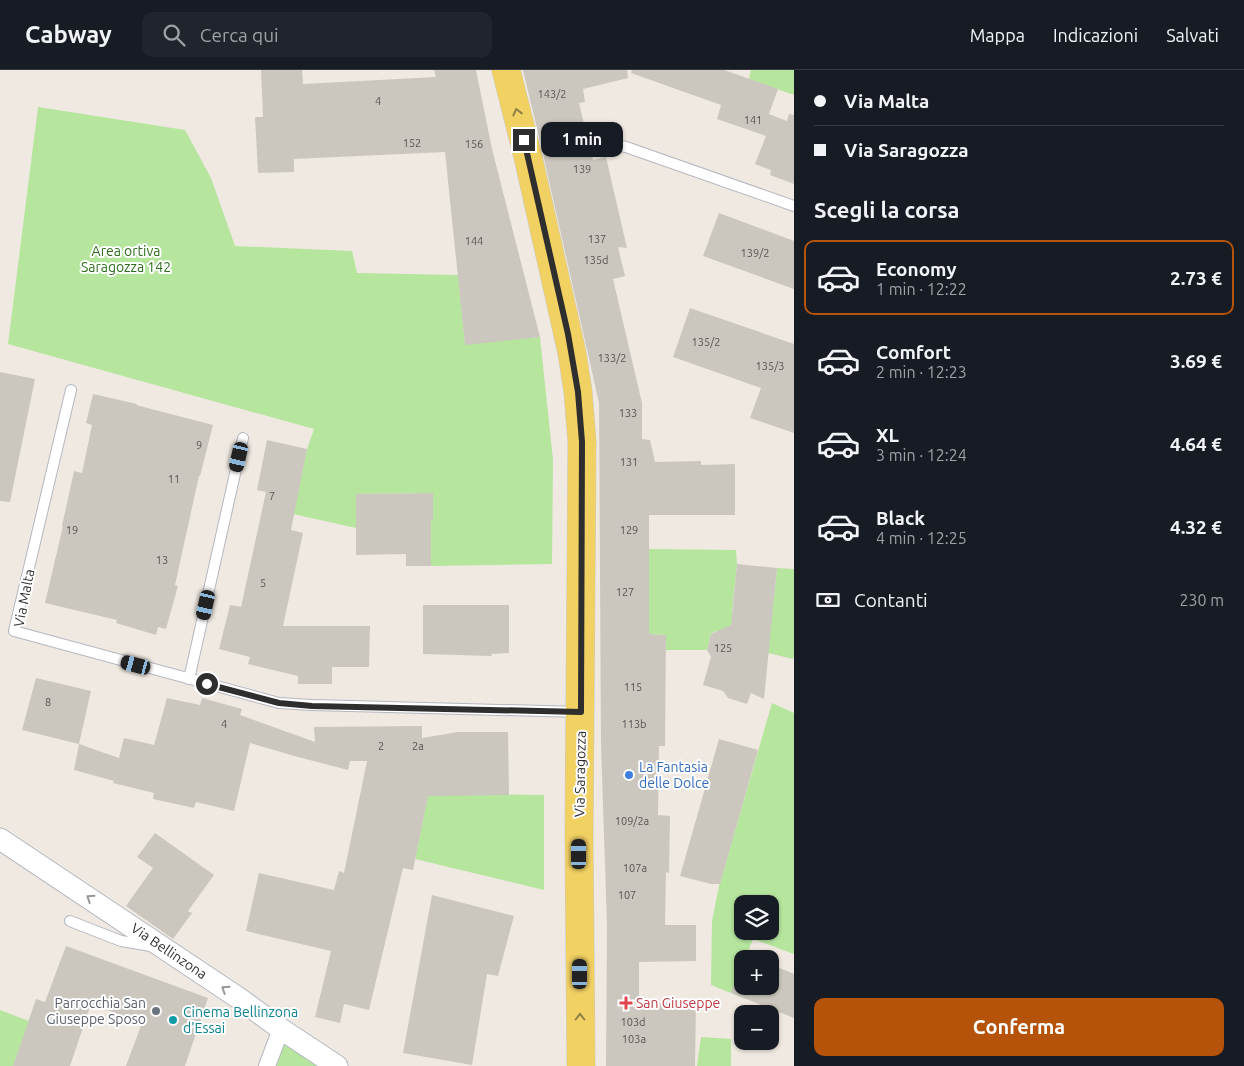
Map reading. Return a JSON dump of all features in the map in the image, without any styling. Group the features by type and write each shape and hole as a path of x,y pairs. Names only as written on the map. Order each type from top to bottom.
{"main road":[{"name":"Via Saragozza","path":"506,70 532,156 572,353 578,392 582,442 579,838 581,1066"}],"street":[{"name":"Via Bellinzona","path":"0,839 167,949 337,1066"},
{"path":"268,1066 281,1029"}],"lane":[{"path":"584,143 596,141 626,147 794,206"},
{"name":"Via Malta","path":"71,390 14,631 279,703 312,706 581,712"},
{"path":"189,679 244,438"},
{"path":"70,922 121,941 167,949"}],"green space":[{"path":"751,70 794,70 794,95 749,79"},
{"name":"Area ortiva Saragozza 142","path":"38,107 185,130 211,178 235,246 352,251 357,273 458,275 465,344 540,337 553,460 552,564 431,566 433,493 356,494 356,528 293,514 307,449 314,429 8,344"},
{"path":"649,549 736,550 737,564 732,612 772,616 777,568 794,569 793,659 764,652 740,638 716,631 711,634 707,650 666,650 666,635 649,634"},
{"path":"772,703 794,713 794,954 756,940 779,940 779,895 734,895 734,940 753,940 749,950 734,950 734,985 731,993 711,985 712,921 719,886"},
{"path":"392,793 544,795 544,890 415,859 427,800"},
{"path":"0,1010 29,1021 13,1066 0,1066"},
{"path":"701,1037 731,1039 731,1066 697,1066"},
{"path":"277,1038 319,1066 267,1066"}],"building":[{"path":"261,70 302,70 303,84 436,77 434,70 476,70 492,149 540,337 465,345 445,152 294,159 294,172 258,173 255,117 263,117"},
{"path":"523,70 627,70 628,78 583,89 585,102 579,103 587,136 579,138 577,144 581,149 590,149 593,160 606,157 627,248 618,247 625,276 613,279 642,403 642,439 650,440 655,462 701,461 701,465 735,464 735,515 649,515 649,634 666,635 665,746 659,746 658,815 670,816 669,873 666,872 665,925 696,925 696,961 639,962 639,1003 696,1003 695,1066 606,1066 607,925 601,745 599,403"},
{"path":"632,70 724,70 778,89 769,114 787,121 789,114 794,115 794,184 770,175 771,170 755,164 766,136 717,119 721,105 631,73"},
{"path":"719,213 794,241 794,289 703,256"},
{"path":"690,308 794,344 794,433 750,418 761,388 673,357"},
{"path":"0,372 35,379 10,502 0,501"},
{"path":"93,394 213,425 199,476 175,585 178,586 166,629 158,627 156,635 116,623 117,620 45,603 74,471 82,473 92,425 86,423"},
{"path":"267,440 307,449 291,530 303,533 283,626 370,626 369,667 332,667 332,684 298,684 298,676 248,664 250,657 219,649 230,605 241,607 266,492 257,490"},
{"path":"433,493 431,566 406,566 406,554 356,555 356,494"},
{"path":"737,564 777,568 764,699 751,693 747,704 728,698 723,691 703,685 711,657 707,650 711,634 731,625"},
{"path":"423,605 509,605 509,653 491,654 492,656 423,654"},
{"path":"36,678 91,691 79,744 22,730"},
{"path":"167,698 200,705 202,698 242,709 240,715 315,742 314,727 422,726 422,738 458,732 508,732 509,795 428,796 413,870 403,868 369,1010 344,1004 340,1023 315,1017 331,951 246,931 259,873 334,890 339,871 344,873 367,761 350,761 348,770 250,743 234,811 196,802 194,808 153,799 154,793 113,783 114,781 74,770 79,744 119,758 124,738 154,745"},
{"path":"719,739 758,750 720,884 711,884 680,876"},
{"path":"155,833 214,875 188,911 192,913 173,939 126,906 153,868 137,857"},
{"path":"432,895 514,916 498,976 487,974 472,1065 403,1053"},
{"name":"Parrocchia San Giuseppe Sposo","path":"66,946 208,998 185,1066 126,1066 142,1023 91,1004 70,1066 13,1066 36,999 45,1002"},
{"path":"779,968 794,974 794,1018 779,1012 779,1005 761,1005 736,995 779,995"}],"place":[{"name":"La Fantasia delle Dolce","path":"629,775"},
{"name":"San Giuseppe","path":"626,1003"},
{"name":"Parrocchia San Giuseppe Sposo","path":"156,1011"},
{"name":"Cinema Bellinzona d'Essai","path":"173,1020"}],"route":[{"path":"207,684 279,703 312,706 581,712 582,442 578,392 568,334 524,140"}]}
